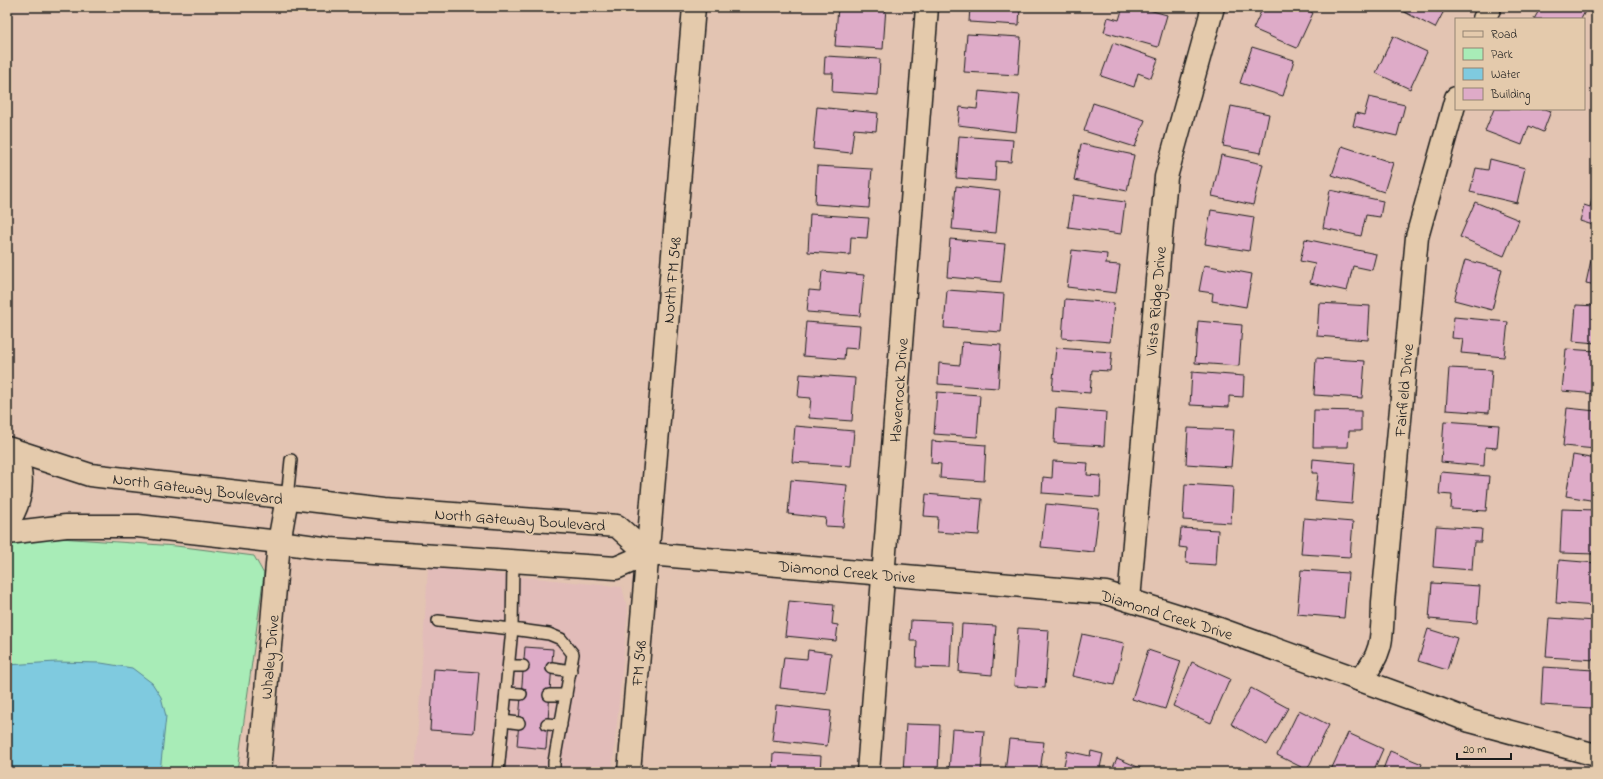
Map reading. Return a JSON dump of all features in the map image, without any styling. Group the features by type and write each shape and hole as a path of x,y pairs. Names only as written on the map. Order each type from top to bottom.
{"street":[{"name":"North FM 548","path":"648,554 694,7"},
{"name":"Havenrock Drive","path":"868,772 927,7"},
{"name":"Vista Ridge Drive","path":"1129,600 1166,177 1213,7"},
{"path":"1484,18 1490,7"},
{"name":"Fairfield Drive","path":"1360,680 1371,668 1381,645 1383,602 1417,237 1455,102"},
{"name":"North Gateway Boulevard","path":"10,449 90,475 386,509 617,526 648,554"},
{"path":"7,523 13,516 20,494 20,471 10,449"},
{"name":"Whaley Drive","path":"259,772 279,542 287,498"},
{"path":"7,533 66,526 138,526 330,549 616,568 648,554"},
{"name":"Diamond Creek Drive","path":"648,554 1106,593 1211,626 1470,721 1596,755"},
{"name":"FM 548","path":"629,772 648,554"}],"lane":[{"path":"287,498 291,460"},
{"path":"498,772 512,629 513,561"},
{"path":"438,622 549,634 561,639 573,654 554,762 554,772"},
{"path":"509,666 523,666"},
{"path":"552,668 571,671"},
{"path":"506,693 521,694"},
{"path":"549,695 566,695"},
{"path":"503,721 519,723"},
{"path":"548,724 561,725"}],"shaded area":[{"path":"428,567 622,587 628,611 612,772 415,772"}],"green space":[{"path":"45,537 176,546 254,556 264,574 237,772 7,772 7,542"}],"water":[{"path":"56,662 101,663 132,668 152,683 161,697 166,716 160,772 7,772 7,665"}],"building":[{"path":"838,7 886,7 883,49 835,46"},
{"path":"970,7 1020,7 1019,25 969,22"},
{"path":"1123,7 1138,7 1167,15 1158,47 1104,32 1108,17 1119,20"},
{"path":"1263,7 1300,7 1313,13 1297,48 1253,29"},
{"path":"1395,7 1446,7 1435,28"},
{"path":"1541,7 1587,8 1582,18 1535,18"},
{"path":"967,34 1021,37 1018,75 964,72"},
{"path":"1393,36 1427,52 1410,89 1376,73"},
{"path":"1113,43 1158,59 1151,78 1138,73 1134,87 1101,76"},
{"path":"1252,47 1294,60 1283,96 1240,83"},
{"path":"825,56 880,59 878,95 832,92 833,73 824,73"},
{"path":"979,91 1020,95 1016,132 958,125 960,107 977,109"},
{"path":"1369,97 1405,105 1397,136 1353,126 1356,113 1364,115"},
{"path":"1093,103 1145,120 1135,147 1084,131"},
{"path":"1231,106 1269,114 1261,153 1223,146"},
{"path":"817,107 878,113 876,131 854,129 851,153 813,149"},
{"path":"1494,110 1551,111 1543,132 1529,126 1522,145 1485,131"},
{"path":"959,136 1013,140 1011,162 996,161 995,181 956,178"},
{"path":"1081,144 1134,155 1127,191 1074,180"},
{"path":"1342,146 1393,163 1384,192 1332,175"},
{"path":"1221,155 1263,164 1253,205 1212,196"},
{"path":"1490,159 1525,168 1517,203 1470,192 1476,168 1488,170"},
{"path":"817,166 872,169 869,208 815,204"},
{"path":"956,186 1000,191 996,233 952,229"},
{"path":"1595,188 1596,226 1580,221 1584,205 1590,207"},
{"path":"1330,190 1383,201 1380,217 1366,215 1361,236 1323,228"},
{"path":"1073,195 1125,202 1121,234 1068,227"},
{"path":"1475,202 1519,220 1504,256 1460,237"},
{"path":"1211,210 1254,217 1249,251 1205,244"},
{"path":"810,214 869,218 867,238 851,237 850,255 808,252"},
{"path":"950,239 1005,244 1001,282 947,277"},
{"path":"1305,239 1376,254 1372,270 1353,266 1347,291 1310,283 1315,264 1300,261"},
{"path":"1595,242 1596,243 1596,285 1586,283"},
{"path":"1072,250 1107,254 1106,264 1120,265 1116,293 1067,287"},
{"path":"1465,260 1502,269 1492,310 1454,300"},
{"path":"1204,265 1252,274 1246,307 1212,301 1213,293 1199,291"},
{"path":"822,271 864,275 860,316 807,312 809,290 820,291"},
{"path":"947,290 1004,294 1001,332 944,328"},
{"path":"1065,299 1114,303 1110,342 1062,338"},
{"path":"1319,303 1370,306 1368,340 1317,336"},
{"path":"1576,305 1596,306 1596,343 1573,341"},
{"path":"1454,317 1508,322 1504,357 1461,353 1463,339 1452,338"},
{"path":"1198,321 1242,325 1239,366 1195,363"},
{"path":"806,322 860,326 858,349 845,348 844,359 803,356"},
{"path":"962,342 1001,345 998,388 938,384 939,363 960,365"},
{"path":"1056,348 1112,352 1110,371 1092,370 1090,393 1052,390"},
{"path":"1566,349 1596,351 1596,394 1562,391"},
{"path":"1316,358 1365,361 1362,398 1314,395"},
{"path":"1449,368 1492,370 1489,413 1446,410"},
{"path":"1192,372 1244,376 1243,397 1229,396 1229,407 1190,405"},
{"path":"800,374 855,378 852,421 809,418 811,398 798,397"},
{"path":"937,392 980,395 977,437 934,434"},
{"path":"1056,408 1106,412 1104,446 1054,443"},
{"path":"1567,408 1596,411 1596,449 1563,446"},
{"path":"1314,410 1361,411 1361,431 1349,431 1348,447 1313,447"},
{"path":"1444,421 1499,425 1497,448 1485,447 1484,466 1441,462"},
{"path":"795,426 854,431 851,466 792,462"},
{"path":"1188,428 1234,430 1231,467 1186,464"},
{"path":"932,441 986,445 984,481 940,478 941,464 931,463"},
{"path":"1573,455 1596,459 1596,501 1566,496"},
{"path":"1313,459 1355,463 1352,504 1315,501 1318,473 1312,473"},
{"path":"1053,461 1088,463 1087,475 1101,476 1100,497 1042,493 1043,477 1052,478"},
{"path":"1441,472 1489,476 1486,511 1451,509 1452,495 1439,494"},
{"path":"791,480 847,485 843,527 825,526 826,518 788,514"},
{"path":"1185,484 1233,487 1231,523 1183,520"},
{"path":"926,494 982,499 979,535 937,532 938,517 924,516"},
{"path":"1046,504 1099,509 1094,552 1041,547"},
{"path":"1562,509 1596,510 1596,554 1560,553"},
{"path":"1304,518 1353,522 1350,557 1301,554"},
{"path":"1436,526 1482,529 1481,542 1474,542 1472,570 1433,567"},
{"path":"1181,528 1218,530 1216,565 1186,563 1187,548 1179,547"},
{"path":"1559,560 1596,563 1596,606 1556,603"},
{"path":"1301,570 1348,573 1344,618 1297,614"},
{"path":"1432,583 1480,586 1477,623 1429,619"},
{"path":"789,601 834,605 832,624 838,625 836,641 785,636"},
{"path":"1549,618 1596,621 1596,660 1546,657"},
{"path":"911,620 952,622 950,668 916,667 917,641 910,641"},
{"path":"962,624 996,626 992,675 959,672"},
{"path":"1018,628 1049,630 1045,688 1014,686"},
{"path":"1428,629 1457,638 1447,670 1418,661"},
{"path":"1082,634 1124,643 1114,685 1072,676"},
{"path":"525,647 553,649 546,749 517,746"},
{"path":"808,650 831,653 826,693 780,688 784,657 807,659"},
{"path":"1148,650 1181,661 1165,709 1132,699"},
{"path":"1192,662 1230,679 1211,723 1173,706"},
{"path":"1543,667 1594,670 1592,708 1541,705"},
{"path":"434,669 479,672 474,733 430,730"},
{"path":"1251,688 1288,708 1267,745 1231,724"},
{"path":"776,705 831,711 827,746 772,740"},
{"path":"1299,710 1329,725 1307,770 1277,755"},
{"path":"906,724 940,725 938,772 903,772"},
{"path":"952,729 984,731 981,772 949,772"},
{"path":"1348,733 1383,749 1373,772 1330,772"},
{"path":"1009,739 1044,742 1040,772 1005,772"},
{"path":"1067,751 1090,756 1091,751 1103,754 1099,772 1055,772 1055,769 1063,770"},
{"path":"1390,751 1422,764 1419,772 1382,772"},
{"path":"773,753 821,756 820,772 772,772"},
{"path":"1117,758 1147,771 1147,772 1111,772"}]}
